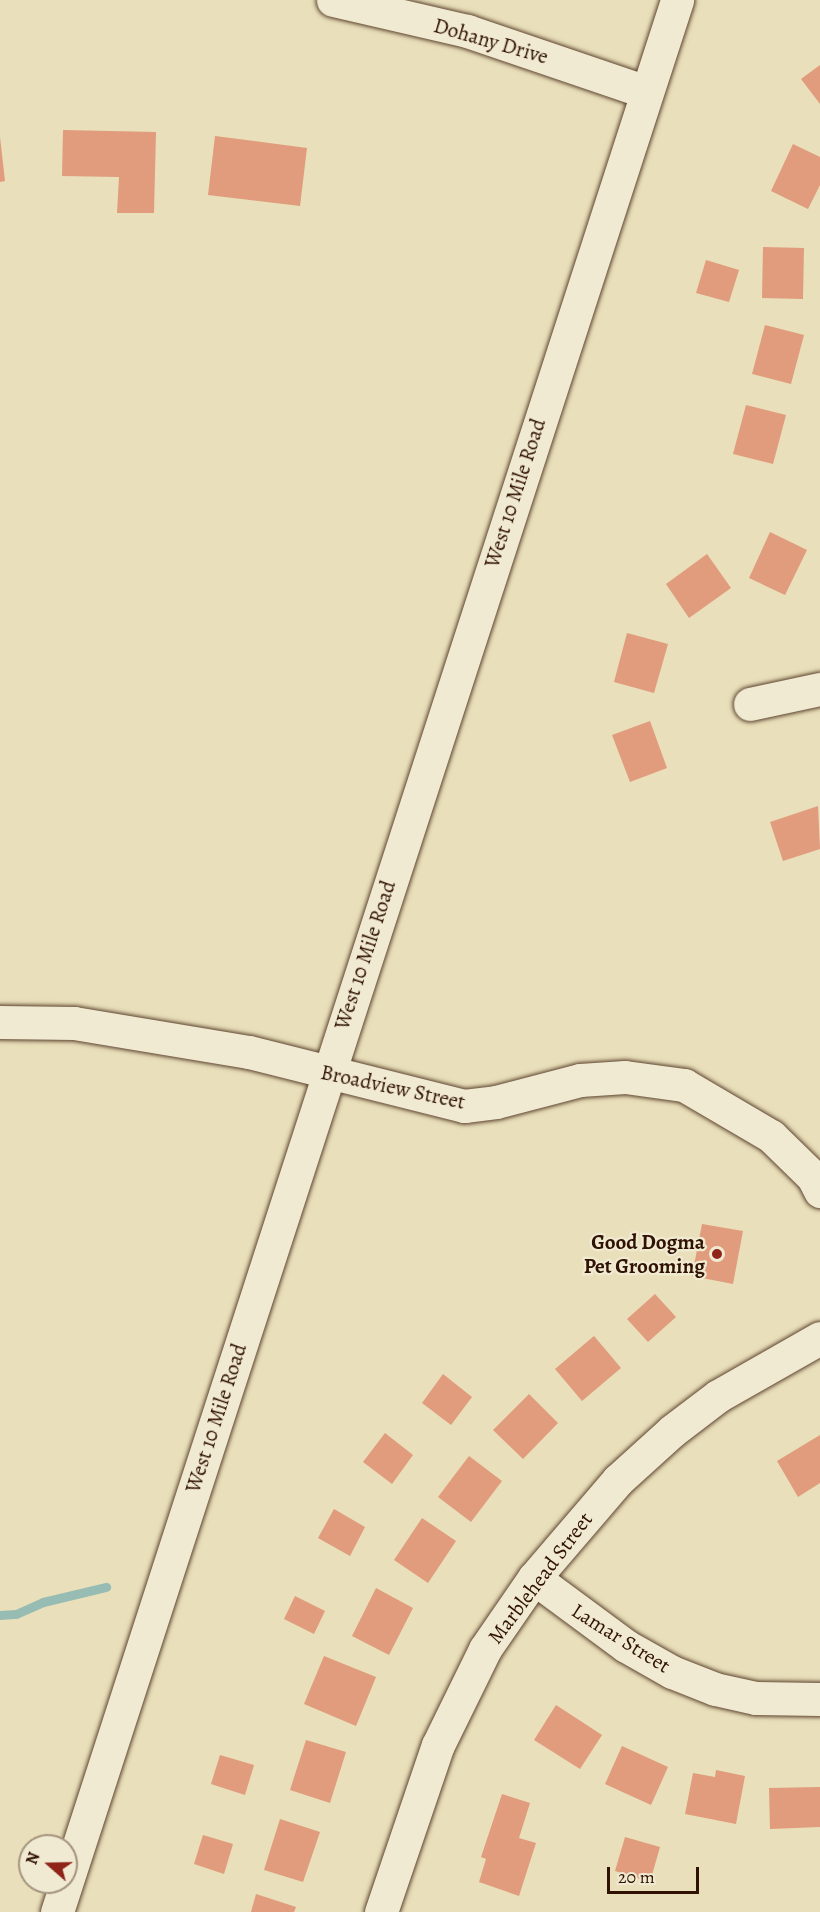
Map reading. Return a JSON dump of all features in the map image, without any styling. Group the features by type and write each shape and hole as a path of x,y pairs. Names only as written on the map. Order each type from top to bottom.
{"street":[{"name":"Dohany Drive","path":"333,0 467,31 646,93"},
{"name":"West 10 Mile Road","path":"57,1912 677,0"},
{"path":"750,705 820,689"},
{"name":"Broadview Street","path":"0,1022 74,1023 249,1052 327,1074 464,1106 496,1102 580,1080 625,1077 684,1085 771,1136 813,1177 820,1191"},
{"name":"Marblehead Street","path":"381,1912 438,1745 485,1649 534,1578 618,1480 672,1431 718,1396 820,1338"},
{"name":"Lamar Street","path":"534,1578 626,1646 672,1672 715,1689 756,1698 820,1699"}],"building":[{"path":"820,65 820,104 801,79"},
{"path":"63,130 156,132 154,213 117,213 119,177 62,176"},
{"path":"215,136 307,148 300,206 208,195"},
{"path":"0,137 5,181 0,182"},
{"path":"793,144 820,157 820,185 808,209 771,191"},
{"path":"763,247 804,248 803,299 762,298"},
{"path":"706,260 739,270 729,302 696,293"},
{"path":"765,325 804,335 791,384 752,374"},
{"path":"746,405 786,415 773,464 733,454"},
{"path":"770,532 807,550 785,595 749,578"},
{"path":"707,554 731,588 689,618 666,584"},
{"path":"627,633 668,644 654,693 614,682"},
{"path":"650,721 667,768 630,782 612,735"},
{"path":"818,806 820,849 783,861 770,822"},
{"name":"Good Dogma Pet Grooming","path":"702,1224 743,1231 733,1284 692,1276"},
{"path":"655,1294 676,1317 648,1342 627,1319"},
{"path":"594,1336 621,1368 582,1401 555,1369"},
{"path":"443,1374 472,1397 451,1425 422,1403"},
{"path":"529,1394 558,1423 523,1459 493,1430"},
{"path":"385,1433 413,1455 392,1484 363,1462"},
{"path":"820,1435 820,1483 798,1497 777,1461"},
{"path":"469,1456 502,1481 471,1522 438,1497"},
{"path":"334,1509 365,1527 350,1556 318,1538"},
{"path":"422,1518 456,1541 428,1583 394,1560"},
{"path":"376,1588 413,1608 389,1655 352,1636"},
{"path":"295,1596 325,1611 314,1634 284,1619"},
{"path":"324,1656 376,1677 356,1726 304,1704"},
{"path":"556,1705 602,1735 580,1769 534,1740"},
{"path":"306,1740 346,1752 330,1803 290,1790"},
{"path":"622,1746 668,1767 651,1805 605,1784"},
{"path":"220,1755 254,1765 245,1795 211,1784"},
{"path":"716,1770 745,1776 736,1824 685,1814 693,1773 715,1777"},
{"path":"820,1787 820,1827 770,1829 769,1788"},
{"path":"502,1794 530,1803 519,1838 536,1843 519,1896 479,1882 486,1859 481,1857"},
{"path":"280,1819 320,1832 303,1882 264,1870"},
{"path":"203,1835 233,1844 224,1874 194,1864"},
{"path":"625,1837 660,1847 650,1882 615,1871"},
{"path":"256,1894 296,1907 294,1912 251,1912"}],"waterway":[{"path":"0,1615 16,1614 43,1602 106,1587"}],"place":[{"name":"Good Dogma Pet Grooming","path":"717,1254"}]}
